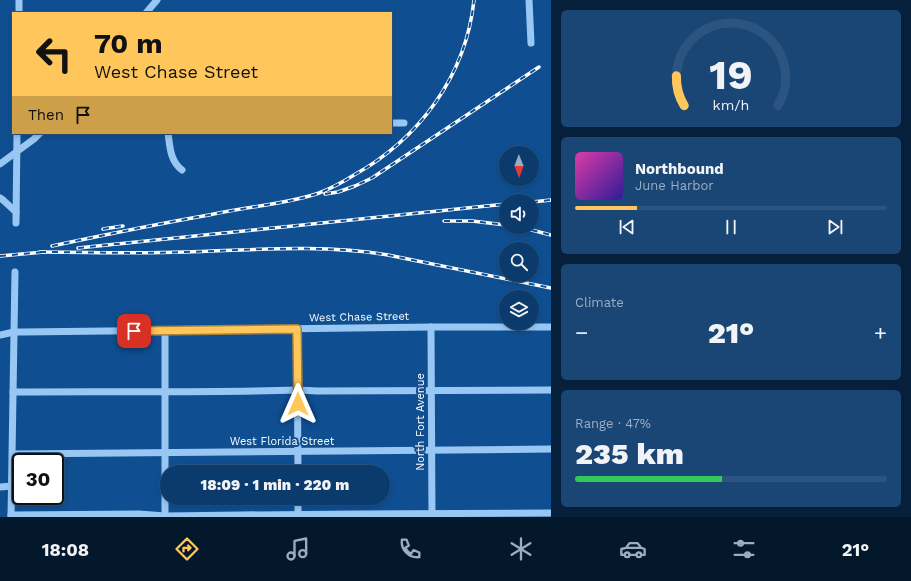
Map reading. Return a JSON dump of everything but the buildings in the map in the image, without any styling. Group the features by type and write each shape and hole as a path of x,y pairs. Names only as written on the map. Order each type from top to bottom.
{"street":[{"path":"19,0 19,12"},
{"path":"147,12 157,0"},
{"path":"529,0 531,43"},
{"path":"392,123 404,123"},
{"path":"16,223 17,134"},
{"path":"0,164 39,134"},
{"path":"168,134 173,159 177,166 182,170"},
{"path":"0,198 16,212"},
{"path":"13,453 15,272"},
{"name":"North Fort Avenue","path":"431,327 432,515"},
{"name":"West Chase Street","path":"0,335 14,332 551,327"},
{"path":"297,329 298,465"},
{"path":"165,330 165,516"},
{"path":"14,392 551,390"},
{"name":"West Florida Street","path":"64,453 551,450"},
{"path":"0,487 12,486 11,516 139,514 165,516 298,516 551,513"},
{"path":"298,505 298,516"}],"railway":[{"path":"52,246 170,222 300,199 324,191 346,180 377,160 399,143 418,124 435,102 450,79 461,54 469,28 474,0"},
{"path":"325,194 338,192 372,178 539,67"},
{"path":"539,201 551,200"},
{"path":"78,248 499,205"},
{"path":"444,221 472,221 499,224"},
{"path":"103,229 123,226"},
{"path":"539,232 551,235"},
{"path":"40,252 148,253 287,249 338,250 388,255 551,288"},
{"path":"0,256 44,252"}],"route":[{"path":"134,331 297,329 298,404"}]}
